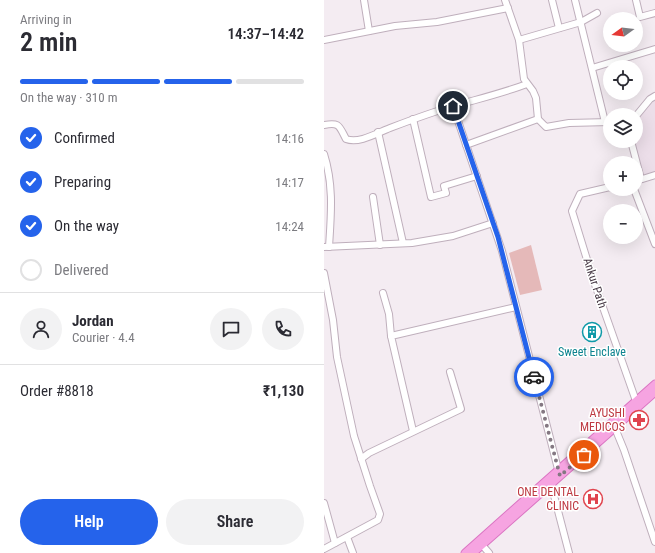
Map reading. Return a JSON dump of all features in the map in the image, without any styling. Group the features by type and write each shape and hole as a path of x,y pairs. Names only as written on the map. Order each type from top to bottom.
{"main road":[{"path":"613,426 636,401 655,384"},
{"path":"465,553 613,426 655,392"},
{"path":"474,553 551,484 559,473"}],"street":[{"path":"364,0 369,31"},
{"path":"505,0 519,40 524,79 533,91 536,98 538,119 546,127 569,123 603,122"},
{"path":"552,0 559,28"},
{"path":"575,0 604,108"},
{"path":"636,0 640,17 655,13"},
{"path":"324,40 395,26 437,22 508,8"},
{"path":"519,40 581,22 596,13"},
{"path":"592,68 655,49"},
{"path":"324,125 334,123 339,126 346,139 351,141 453,106 498,94 527,84"},
{"path":"643,108 650,99 655,96"},
{"path":"453,106 494,223 559,473"},
{"path":"413,119 431,197 446,193 444,186 477,176"},
{"path":"466,145 538,119"},
{"path":"378,132 403,243"},
{"path":"324,154 327,163 332,196 327,247 412,243 453,236 494,223"},
{"path":"643,179 655,175"},
{"name":"Ankur Path","path":"603,189 580,194 572,211 593,279 636,401"},
{"path":"637,196 655,244"},
{"path":"373,197 380,245"},
{"path":"324,273 333,320 337,357 354,436 380,514 378,520 324,549"},
{"path":"383,293 388,314 390,336 413,431"},
{"path":"390,336 516,307"},
{"path":"361,459 369,452 462,409 450,372"},
{"path":"613,426 624,450 655,542"},
{"path":"551,484 569,553"},
{"path":"324,503 326,520 335,543"},
{"path":"347,537 353,553"},
{"path":"482,545 489,553"}],"shaded area":[{"path":"655,96 655,175 643,178 643,156 635,156 633,148 643,148 643,109"},
{"path":"531,245 542,290 520,295 509,253"}],"way so far":[{"path":"534,377 560,476 584,455"}],"place":[{"name":"Sweet Enclave","path":"592,332"},
{"name":"AYUSHI MEDICOS","path":"639,420"},
{"name":"ONE DENTAL CLINIC","path":"593,499"}],"route":[{"path":"453,106 494,223 534,377"}]}
